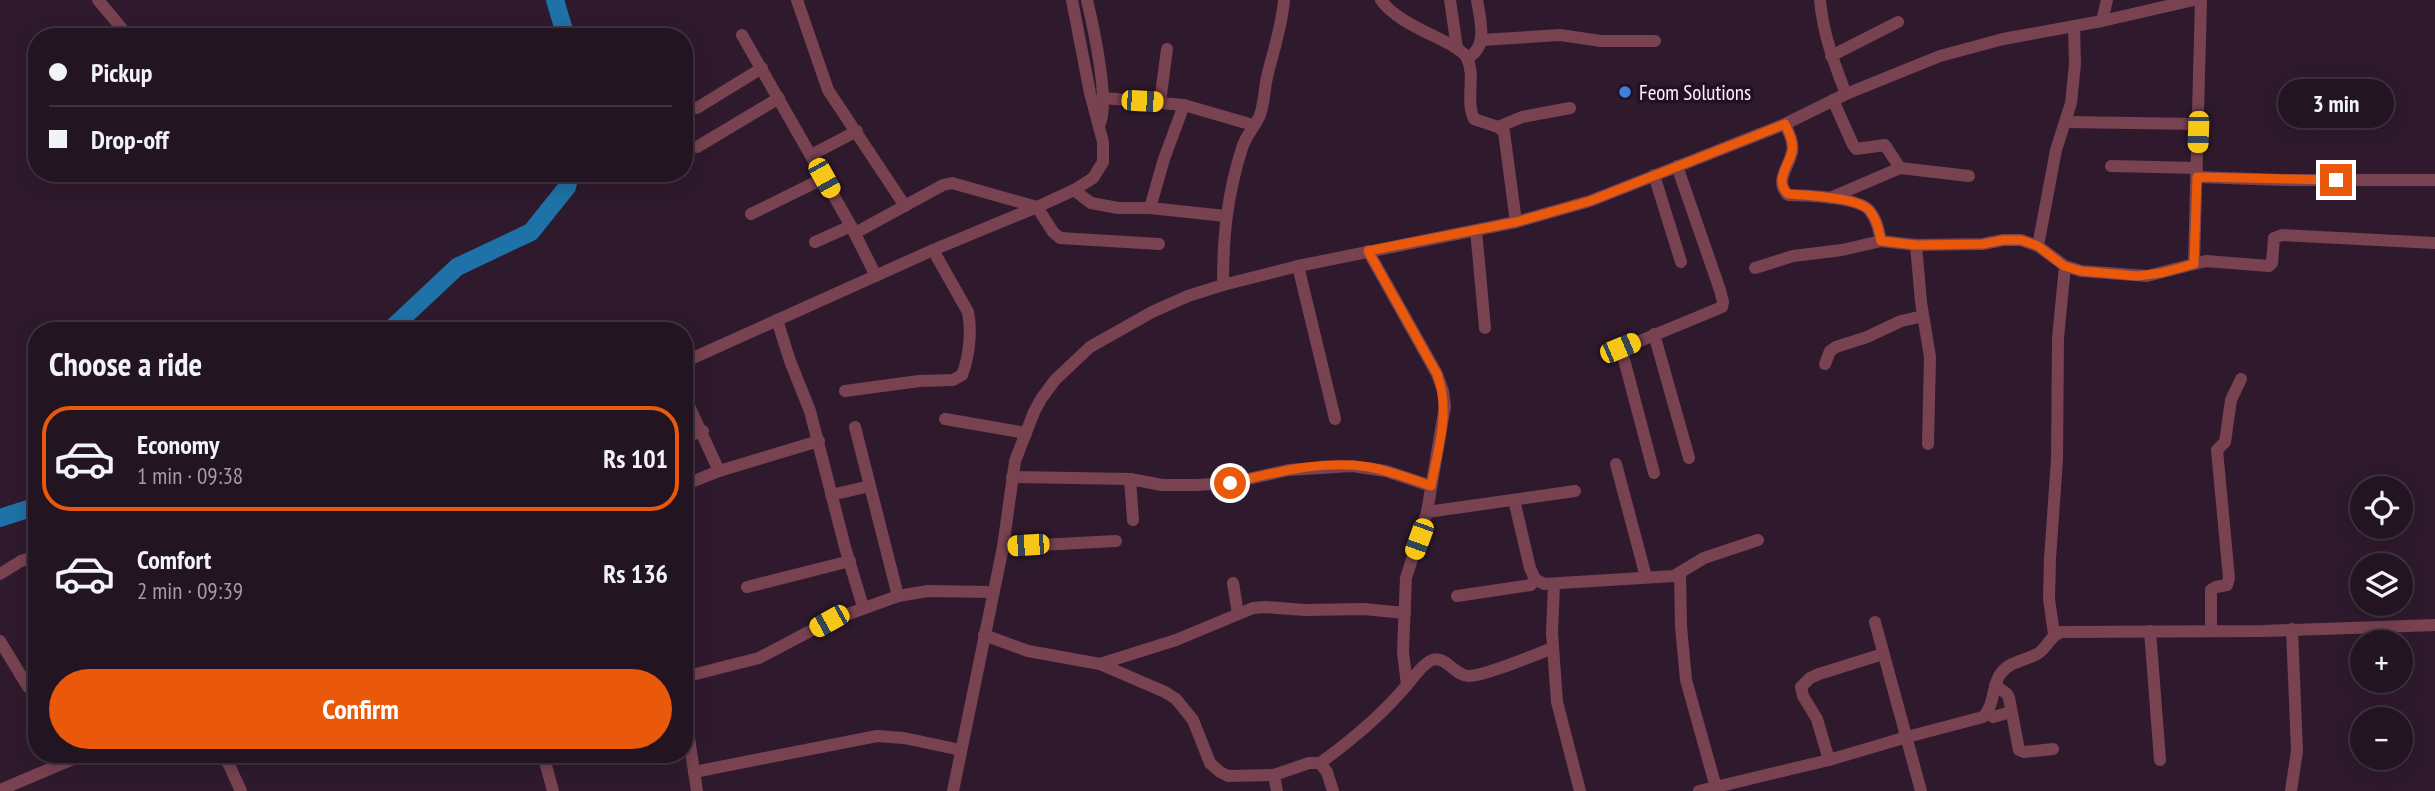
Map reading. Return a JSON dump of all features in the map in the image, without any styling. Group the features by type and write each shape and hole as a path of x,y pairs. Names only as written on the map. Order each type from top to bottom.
{"street":[{"path":"98,0 121,28"},
{"path":"797,0 828,90 905,206"},
{"path":"693,358 933,250 1037,207 1074,190 1093,177 1102,163 1104,153 1072,0"},
{"path":"1087,0 1104,98 1102,119 1098,125"},
{"path":"1223,285 1225,216 1242,148 1259,117 1264,101 1284,0"},
{"path":"1381,0 1388,10 1399,18 1457,48 1467,58 1470,71 1470,111 1478,122 1498,127 1504,132 1516,222"},
{"path":"1450,0 1457,48"},
{"path":"1467,58 1476,51 1481,40 1477,0"},
{"path":"1820,0 1822,23 1831,56 1846,94"},
{"path":"2102,21 2107,0"},
{"path":"953,791 1003,547 1012,477 1034,412 1055,380 1090,347 1152,312 1188,296 1223,285 1298,266 1516,222 1590,201 1785,124 1846,94 1940,56 2003,39 2102,21 2194,0"},
{"path":"2194,264 2201,0"},
{"path":"1831,56 1898,22"},
{"path":"2038,246 2056,150 2071,103 2075,64 2074,26"},
{"path":"742,35 853,229 876,276"},
{"path":"1481,40 1560,35 1590,40 1655,41"},
{"path":"1160,102 1167,48"},
{"path":"697,108 762,68"},
{"path":"697,147 779,98"},
{"path":"1104,98 1184,105 1253,125"},
{"path":"1833,100 1856,149 1885,145 1900,168"},
{"path":"1150,208 1184,105"},
{"path":"1498,127 1522,117 1570,108"},
{"path":"2065,122 2198,124"},
{"path":"1785,124 1792,147 1782,177 1781,186 1784,191 1788,194 1863,205 1870,211 1879,229 1881,241"},
{"path":"811,155 857,131"},
{"path":"1654,473 1616,351 1716,310 1722,307 1723,302 1677,166"},
{"path":"2111,166 2284,180 2435,180"},
{"path":"1829,198 1900,168 1969,176"},
{"path":"1654,175 1681,262"},
{"path":"751,214 824,178"},
{"path":"815,242 853,229 952,183 1037,207 1060,238 1159,244"},
{"path":"1074,190 1091,203 1118,208 1150,208 1225,216"},
{"path":"1476,230 1485,328"},
{"path":"1755,268 1793,256 1842,250 1881,241 1916,245 1983,244 2021,240 2038,246 2064,266 2081,271 2137,276 2218,260 2269,266 2272,262 2274,238 2282,235 2435,243"},
{"path":"1916,245 1930,357 1928,444"},
{"path":"845,391 919,381 953,380 962,375 970,323 968,312 933,250"},
{"path":"1368,251 1437,374 1445,406 1427,512 1406,578 1403,652 1407,685"},
{"path":"1298,266 1335,419"},
{"path":"2054,634 2049,598 2050,559 2057,459 2059,338 2064,266"},
{"path":"1825,364 1830,351 1836,347 1867,337 1901,321 1923,316"},
{"path":"777,320 819,441 831,495 863,607"},
{"path":"1654,334 1689,458"},
{"path":"2211,631 2211,590 2227,585 2229,578 2217,450 2225,442 2231,400 2241,379"},
{"path":"693,412 719,471"},
{"path":"946,419 1026,433"},
{"path":"855,427 898,596"},
{"path":"693,434 703,431"},
{"path":"693,481 819,441"},
{"path":"1616,464 1646,577"},
{"path":"1012,477 1130,479 1162,485 1230,483 1288,470 1352,466 1386,471 1431,486"},
{"path":"1130,479 1133,520"},
{"path":"831,495 870,486"},
{"path":"1427,512 1575,491"},
{"path":"1514,500 1535,579 1544,584 1668,577 1704,558 1758,540"},
{"path":"1003,547 1116,541"},
{"path":"0,574 28,559"},
{"path":"747,587 850,561"},
{"path":"1680,573 1686,680 1716,788"},
{"path":"1457,596 1531,585 1535,579"},
{"path":"1233,583 1238,614"},
{"path":"1554,584 1553,648 1557,702 1580,791"},
{"path":"693,675 759,658 829,621 898,596 928,591 993,592"},
{"path":"1100,664 1176,640 1238,614 1265,607 1405,612"},
{"path":"1875,622 1921,791"},
{"path":"1699,791 1829,760 1983,717 1989,712 1995,685 2002,672 2010,664 2034,656 2054,634 2061,632 2435,625"},
{"path":"2291,791 2297,751 2292,629"},
{"path":"2150,631 2160,760"},
{"path":"984,635 1028,651 1100,664 1165,692 1176,699 1193,720 1210,763 1228,776 1274,775 1309,763 1320,764 1388,707 1430,661 1447,663 1454,670 1469,676 1553,648"},
{"path":"0,641 28,687"},
{"path":"1829,760 1815,715 1803,696 1801,687 1819,674 1883,654"},
{"path":"1995,685 2007,694 2019,750 2024,752 2053,749"},
{"path":"1989,712 1993,717 2011,712"},
{"path":"694,772 877,736 890,736 961,750"},
{"path":"0,790 64,763"},
{"path":"228,763 241,791"},
{"path":"545,763 553,791"},
{"path":"693,763 697,791"},
{"path":"1320,764 1327,772 1333,791"},
{"path":"1274,775 1277,791"}],"waterway":[{"path":"555,0 563,28"},
{"path":"399,322 457,267 531,232 567,187 568,182"},
{"path":"0,518 28,509"}],"place":[{"name":"Feom Solutions","path":"1625,92"}],"route":[{"path":"1230,483 1288,470 1352,466 1386,471 1431,486 1443,422 1443,391 1437,374 1368,251 1516,222 1590,201 1785,124 1792,140 1792,152 1782,177 1781,186 1784,191 1788,194 1863,205 1870,211 1879,229 1881,241 1916,245 1983,244 2021,240 2038,246 2064,266 2081,271 2137,276 2194,264 2197,177 2336,180"}]}
